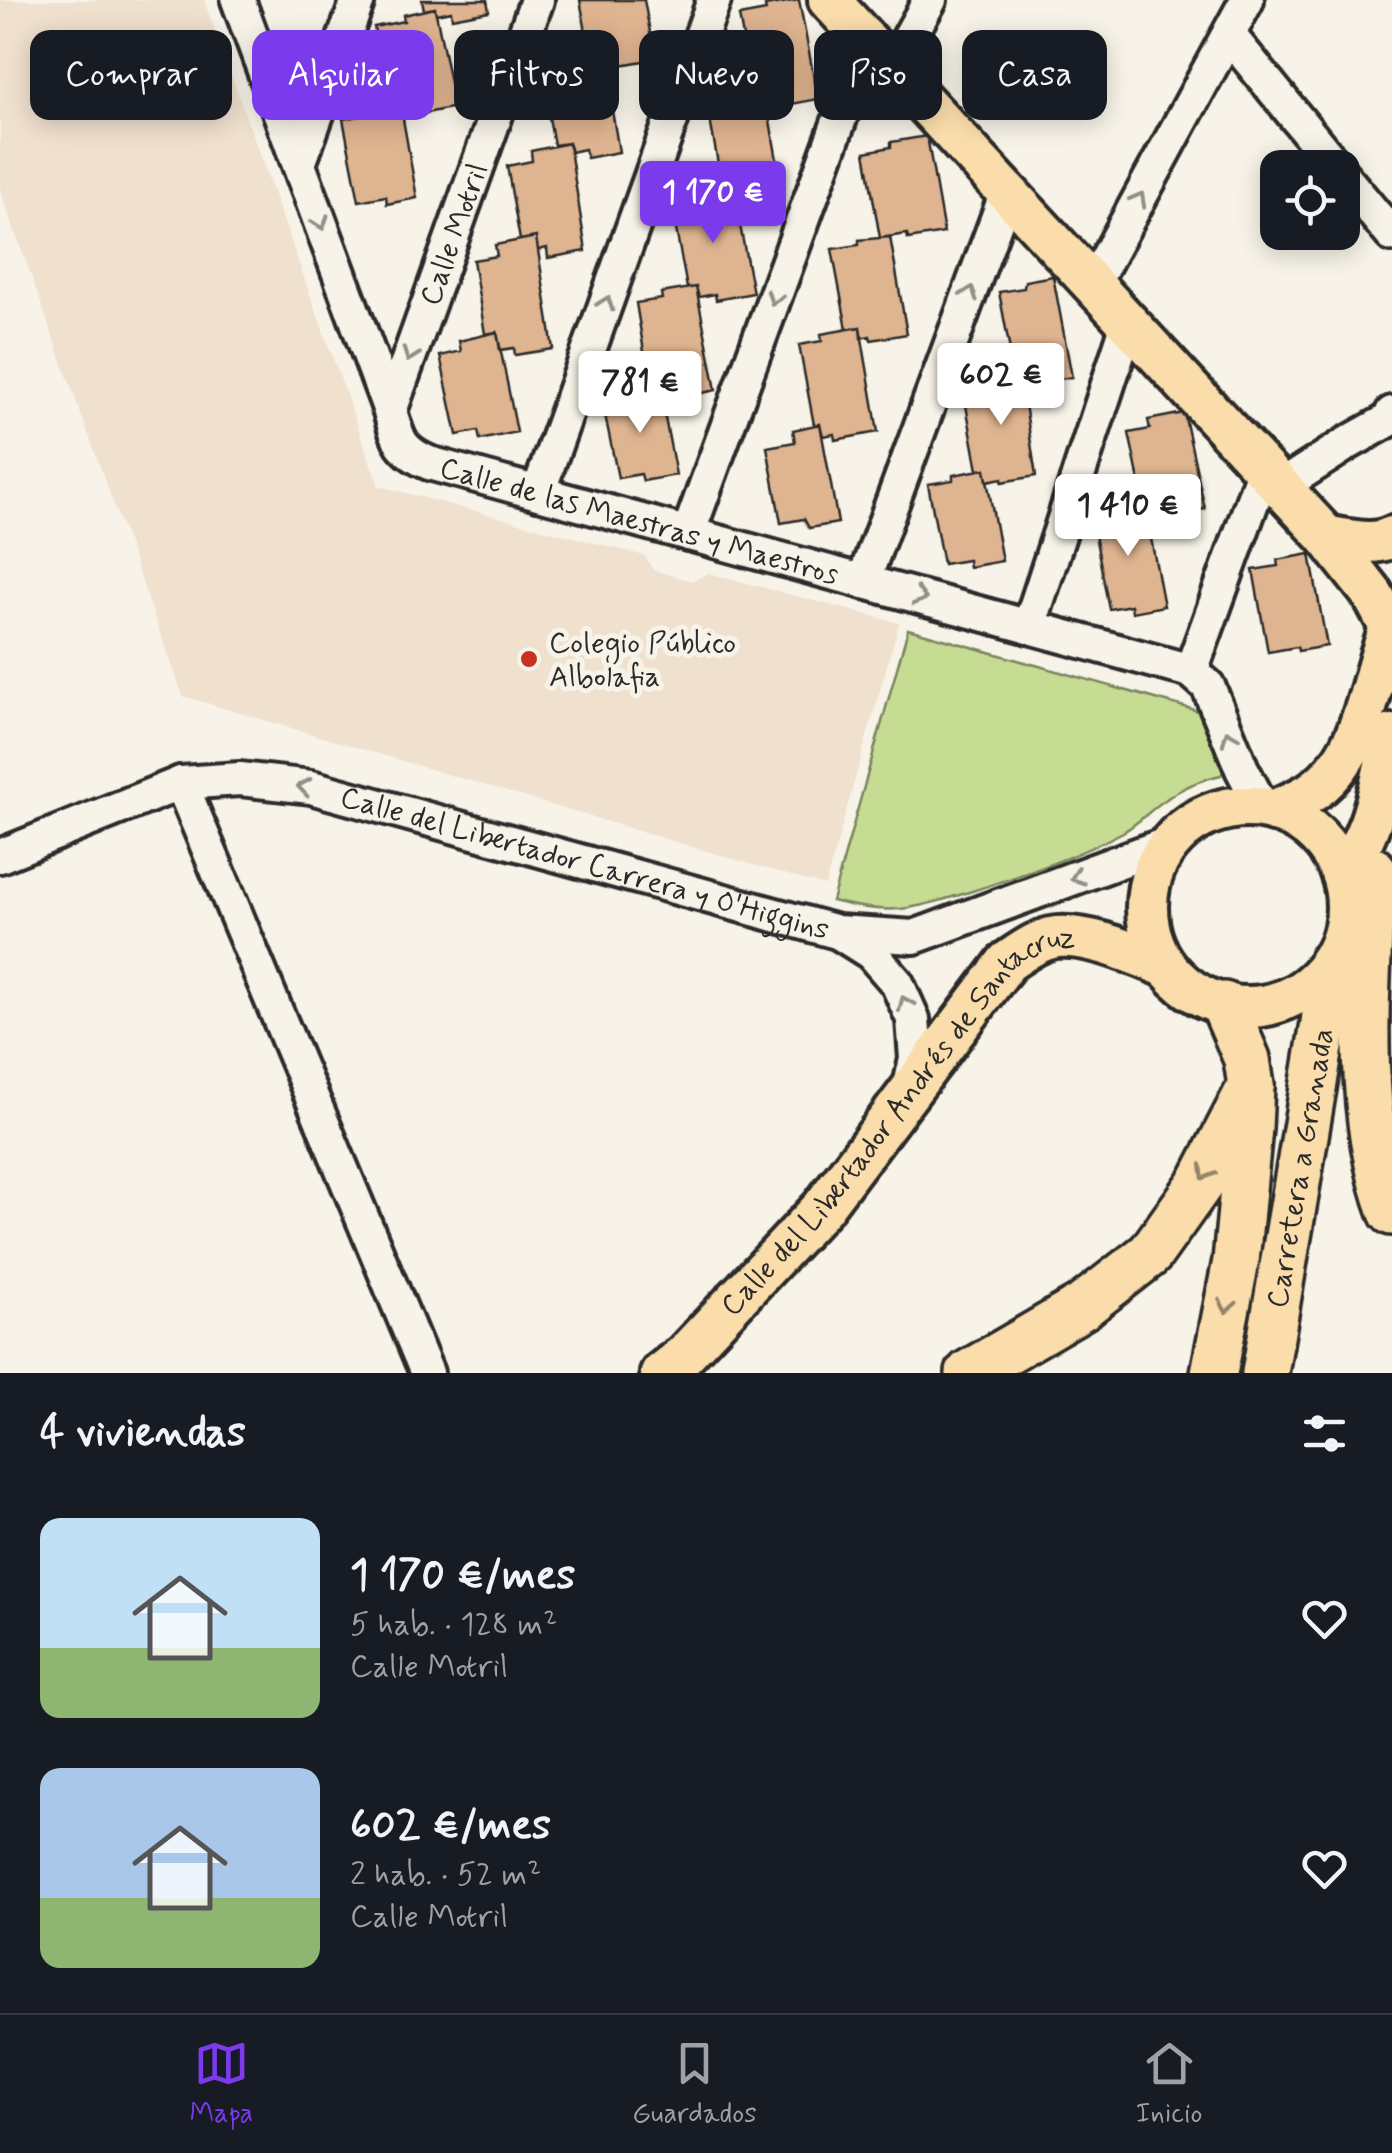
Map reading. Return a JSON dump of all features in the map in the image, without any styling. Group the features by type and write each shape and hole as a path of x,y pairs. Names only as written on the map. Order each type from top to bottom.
{"highway":[{"path":"1363,866 1370,1124"},
{"name":"Carretera a Granada","path":"1265,1373 1331,963"},
{"name":"Carretera a Granada","path":"1214,1373 1236,1261 1251,1086 1247,1059 1224,1005"},
{"path":"1324,1023 1338,1039 1370,1124 1392,1212"},
{"path":"969,1373 1082,1306 1150,1254 1202,1181 1251,1086"}],"main road":[{"path":"829,0 857,30"},
{"path":"940,120 1326,537 1373,595 1391,625 1355,741 1335,771 1312,792 1268,809"},
{"path":"1326,537 1368,543 1392,537"},
{"path":"1363,866 1325,845 1303,824 1268,809 1236,807 1210,813 1188,825 1168,843 1155,865 1147,890 1146,916 1152,942 1164,966 1181,984 1224,1005 1265,1006 1302,992 1331,963 1340,944 1348,902 1363,866 1392,735"},
{"name":"Calle del Libertador Andrés de Santacruz","path":"661,1373 684,1355 822,1208 1008,962 1032,946 1057,938 1099,942 1164,966"}],"street":[{"name":"Calle de las Maestras y Maestros","path":"238,0 398,440 411,456 1192,671"},
{"path":"299,164 358,0"},
{"name":"Calle Motril","path":"390,411 537,0"},
{"path":"538,493 714,0"},
{"path":"903,30 930,0"},
{"path":"1093,284 1247,0"},
{"path":"1229,35 1322,150"},
{"path":"688,534 854,120"},
{"path":"864,582 1007,192"},
{"path":"1360,196 1392,235"},
{"path":"1029,627 1128,324"},
{"path":"1268,809 1242,769 1208,686 1192,671 1272,478 1388,420 1392,414"},
{"name":"Calle del Libertador Carrera y O'Higgins","path":"0,856 181,783 240,780 311,788 837,932 914,937 1168,843"},
{"path":"181,783 427,1373"},
{"path":"837,932 871,953 897,983 912,1020 916,1059 907,1098"}],"shaded area":[{"name":"Colegio Público Albolafia","path":"0,0 204,0 215,30 30,30 30,120 232,120 232,78 379,486 645,556 653,570 692,581 708,573 899,623 825,886 183,696 0,190"}],"green space":[{"path":"908,629 1195,710 1201,714 1224,771 1178,791 1129,828 1104,841 1006,880 909,908 874,909 832,901"}],"building":[{"path":"422,0 487,0 489,11 452,18 451,11 436,14 435,8 424,10"},
{"path":"580,0 644,0 650,30 639,30 639,62 620,65 619,30 586,30"},
{"path":"799,0 814,78 814,100 794,104 794,30 742,30 739,16 766,11 765,6"},
{"path":"435,8 454,107 434,111 434,30 375,30 374,27 404,21 403,15"},
{"path":"343,120 403,120 417,198 387,204 386,196 359,201"},
{"path":"549,120 614,120 619,152 587,158 585,149 570,152 569,143 554,145"},
{"path":"710,120 770,120 783,194 754,199 753,193 734,196 733,189 723,191"},
{"path":"927,136 944,233 908,239 907,234 880,238 865,152 891,147 891,142"},
{"path":"569,143 586,251 548,258 547,248 538,250 536,237 520,240 507,166 532,161 531,151"},
{"path":"733,189 753,293 716,300 715,294 699,297 696,287 687,288 672,208 698,203 697,196"},
{"path":"536,237 553,349 515,355 514,348 500,350 497,332 485,334 473,260 497,256 495,245"},
{"path":"890,237 907,334 861,338 860,327 847,329 832,249 859,245 859,240"},
{"path":"1053,276 1072,377 1044,382 1042,376 1022,380 1020,371 1014,372 999,292 1024,288 1025,281"},
{"path":"696,287 716,390 662,402 659,387 650,388 636,303 662,299 661,293"},
{"path":"860,327 878,432 835,440 834,434 823,436 820,424 814,425 799,345 822,341 821,334"},
{"path":"497,332 517,432 480,440 478,431 457,435 440,356 461,351 459,341"},
{"path":"1020,371 1036,476 987,481 985,469 978,470 963,389 989,384 988,379"},
{"path":"659,387 676,475 643,481 641,474 618,478 603,405 630,400 629,392"},
{"path":"1184,413 1205,509 1168,516 1166,509 1146,513 1129,433 1150,429 1148,420"},
{"path":"820,424 838,523 809,528 804,519 781,523 767,447 795,442 793,430"},
{"path":"985,469 1002,561 969,567 968,560 943,564 928,484"},
{"path":"1144,502 1164,606 1132,612 1131,605 1109,609 1092,519 1116,515 1114,507"},
{"path":"1310,554 1327,646 1268,652 1253,570 1278,566 1277,560"}],"place":[{"name":"Colegio Público Albolafia","path":"529,659"}]}
